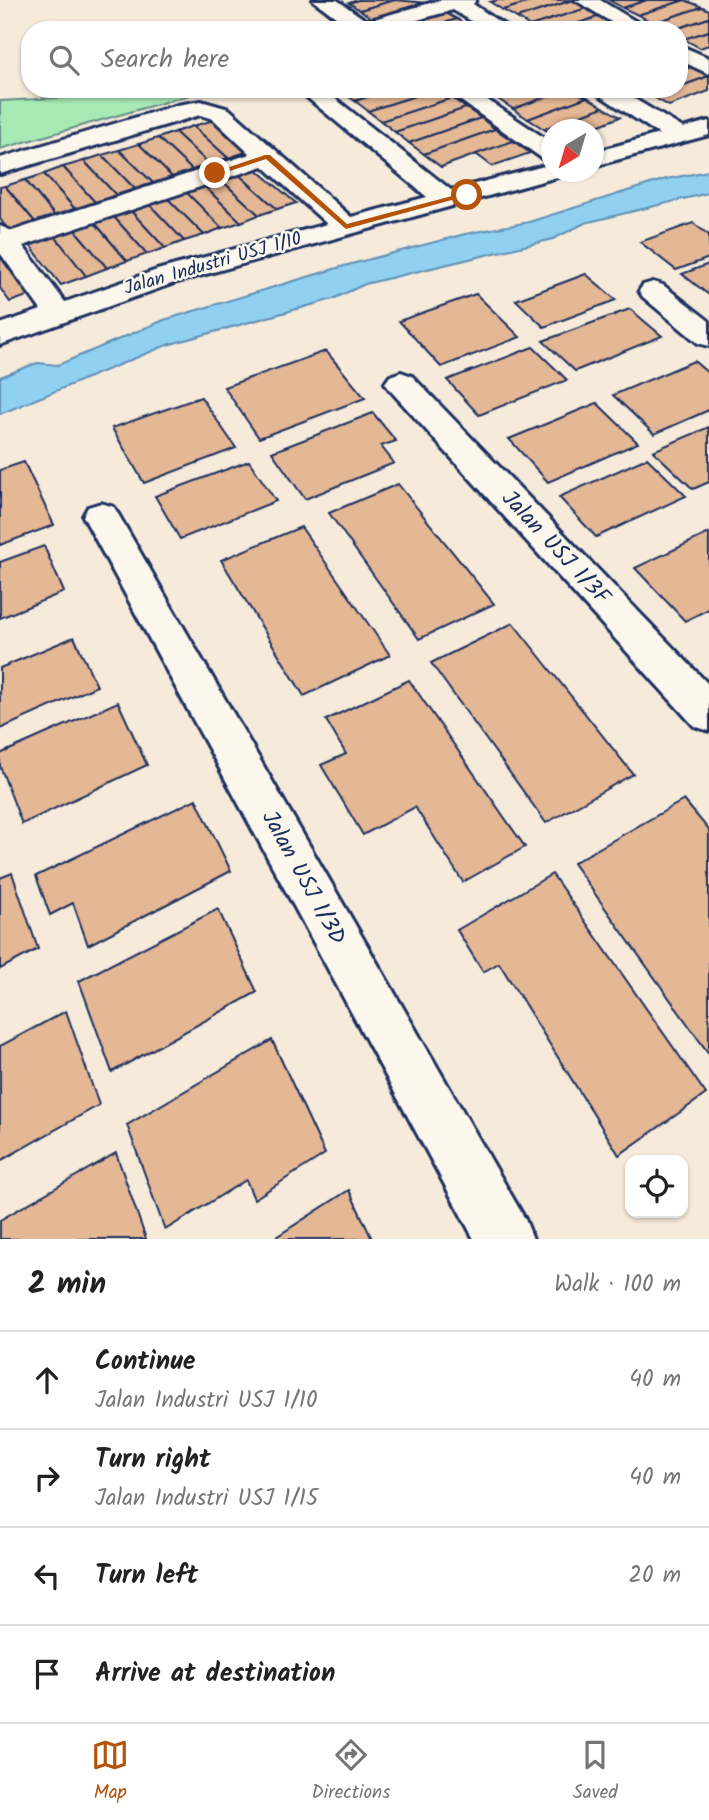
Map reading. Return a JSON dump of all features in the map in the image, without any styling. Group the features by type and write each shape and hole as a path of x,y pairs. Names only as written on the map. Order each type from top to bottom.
{"street":[{"path":"323,0 354,21"},
{"path":"585,0 624,21"},
{"path":"392,21 458,1 488,21"},
{"path":"688,56 709,66"},
{"path":"319,98 447,200"},
{"path":"468,98 541,147"},
{"path":"616,98 680,136"},
{"path":"0,166 185,110 201,108 221,114 346,227"},
{"path":"604,156 709,128"},
{"path":"58,313 2,240 268,156"},
{"name":"Jalan Industri USJ 1/10","path":"0,335 167,276 541,174"},
{"path":"653,291 709,336"},
{"name":"Jalan USJ 1/3F","path":"401,383 709,713"},
{"name":"Jalan USJ 1/3D","path":"101,516 505,1239"}],"green space":[{"path":"56,98 179,98 0,149 0,101"}],"water":[{"path":"709,171 709,193 585,223 553,239 365,284 333,299 167,345 0,414 0,377 37,363 58,365 164,320 344,266 465,234 529,222 666,179"}],"building":[{"path":"358,0 395,0 360,10 349,3"},
{"path":"395,0 428,3 373,19 360,10"},
{"path":"537,0 503,10 490,2"},
{"path":"537,0 573,0 517,18 503,10"},
{"path":"573,0 587,8 546,21 522,21 517,18"},
{"path":"609,0 647,0 623,8"},
{"path":"647,0 685,0 638,15 623,8"},
{"path":"685,0 702,7 659,21 649,21 638,15"},
{"path":"702,7 709,10 709,18 688,25 688,21 659,21"},
{"path":"587,8 601,16 585,21 546,21"},
{"path":"444,12 457,19 451,21 415,21"},
{"path":"601,16 610,21 585,21"},
{"path":"709,18 709,31 688,38 688,25"},
{"path":"709,31 709,45 700,48 688,41 688,38"},
{"path":"694,66 709,76 688,84 688,68"},
{"path":"709,76 709,91 669,106 655,98 688,98 688,84"},
{"path":"364,98 409,98 368,111 355,101"},
{"path":"409,98 452,98 381,121 368,111"},
{"path":"452,98 466,108 395,132 381,121"},
{"path":"501,98 543,98 513,109 498,99"},
{"path":"543,98 584,98 528,119 513,109"},
{"path":"584,98 603,107 571,119 541,119 541,127 528,119"},
{"path":"603,107 620,117 604,123 604,119 571,119"},
{"path":"466,108 481,118 409,143 395,132"},
{"path":"481,118 495,129 424,154 409,143"},
{"path":"214,120 249,151 228,158 193,126"},
{"path":"193,126 228,158 209,164 175,132"},
{"path":"495,129 513,141 441,167 424,154"},
{"path":"175,132 209,164 192,170 158,138"},
{"path":"158,138 192,170 172,177 139,144"},
{"path":"513,141 530,153 492,166 476,154"},
{"path":"139,144 172,177 153,183 119,150"},
{"path":"119,150 153,183 135,189 102,155"},
{"path":"102,155 135,189 116,195 84,161"},
{"path":"84,161 116,195 95,202 63,167"},
{"path":"63,167 95,202 75,209 44,174"},
{"path":"255,168 296,203 277,209 238,174"},
{"path":"44,174 75,209 55,216 25,180"},
{"path":"238,174 277,209 259,215 220,179"},
{"path":"220,179 259,215 241,222 203,185"},
{"path":"25,180 55,216 35,222 5,186"},
{"path":"203,185 241,222 222,228 185,191"},
{"path":"5,186 35,222 9,231 0,219 0,187"},
{"path":"185,191 222,228 204,235 167,198"},
{"path":"167,198 204,235 184,241 149,204"},
{"path":"149,204 184,241 165,248 130,210"},
{"path":"130,210 165,248 147,254 113,216"},
{"path":"113,216 147,254 127,261 94,222"},
{"path":"94,222 127,261 107,268 74,229"},
{"path":"693,223 709,235 709,258 676,270 640,242"},
{"path":"74,229 107,268 86,276 54,235"},
{"path":"54,235 86,276 61,285 29,244"},
{"path":"0,253 33,294 10,302 0,288"},
{"path":"709,264 709,295 682,274"},
{"path":"586,274 616,300 544,327 516,300"},
{"path":"476,294 520,337 441,367 399,321"},
{"path":"630,309 662,336 575,371 543,341"},
{"path":"533,347 567,380 479,415 447,380"},
{"path":"326,351 365,398 259,438 224,387"},
{"path":"694,361 709,374 709,410 654,434 613,395"},
{"path":"201,397 236,448 144,483 112,428"},
{"path":"597,403 638,443 548,482 509,439"},
{"path":"373,413 396,441 381,446 394,463 305,499 272,452"},
{"path":"709,427 709,482 693,489 653,451"},
{"path":"647,458 686,496 596,537 559,497"},
{"path":"249,461 276,501 180,539 155,496"},
{"path":"24,462 54,525 0,545 0,470"},
{"path":"398,484 494,604 419,639 329,513"},
{"path":"301,527 390,655 304,696 221,560"},
{"path":"709,533 709,609 685,621 635,568"},
{"path":"44,546 64,592 0,618 0,562"},
{"path":"513,623 633,774 546,823 431,663"},
{"path":"74,637 97,686 0,729 0,668"},
{"path":"409,680 525,847 463,882 415,807 363,835 321,765 346,754 326,720"},
{"path":"118,702 147,765 22,824 0,766 0,754"},
{"path":"196,799 231,871 88,945 73,903 50,915 36,876"},
{"path":"684,800 709,830 709,1054 573,863"},
{"path":"12,873 38,949 0,969 0,878"},
{"path":"552,874 706,1094 619,1155 499,963 483,972 457,930"},
{"path":"218,909 257,992 112,1072 79,981"},
{"path":"66,1011 99,1105 0,1161 0,1046"},
{"path":"272,1040 325,1154 254,1199 246,1180 165,1230 127,1125"},
{"path":"116,1153 146,1239 0,1239 0,1220"},
{"path":"349,1190 372,1239 273,1239"}],"route":[{"path":"215,173 268,156 346,227 467,195"}]}
